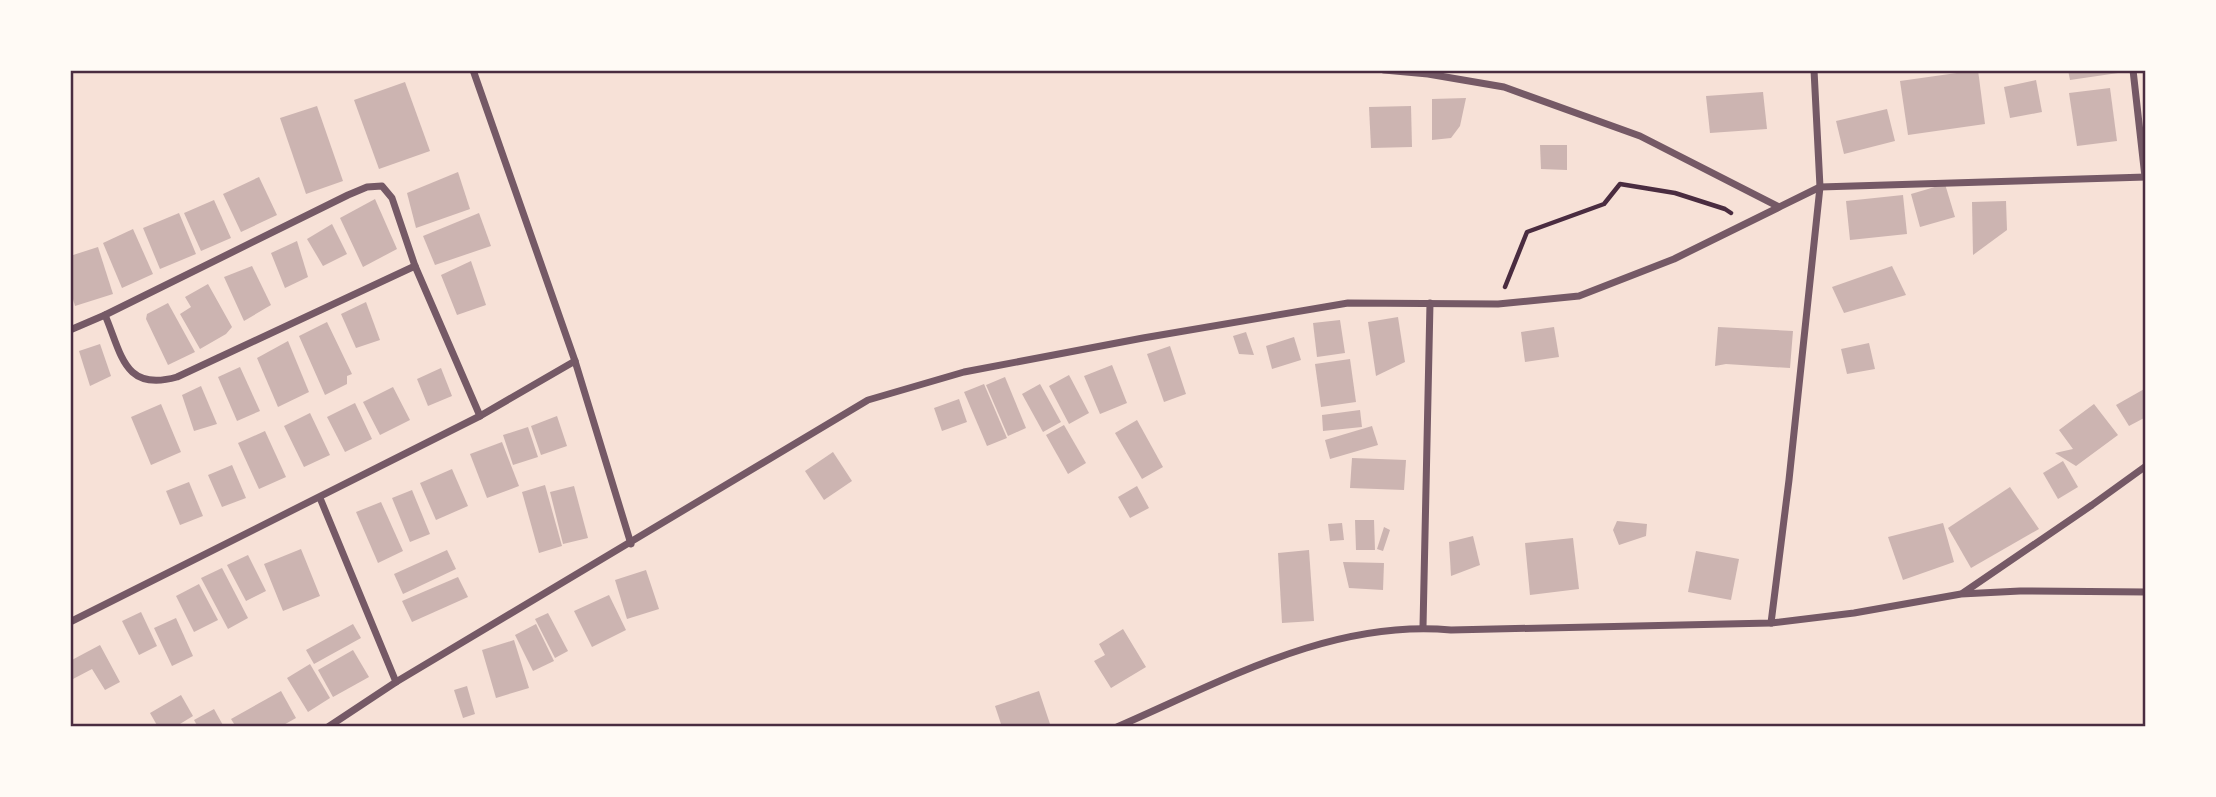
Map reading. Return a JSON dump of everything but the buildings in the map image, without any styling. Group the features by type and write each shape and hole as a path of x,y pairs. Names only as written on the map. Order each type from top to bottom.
{"street":[{"path":"473,70 575,361 631,544"},
{"path":"1384,70 1504,87 1640,136 1779,207"},
{"path":"1771,623 1820,187 1814,70"},
{"path":"328,727 397,682 868,400 964,372 1348,303 1498,304 1579,296 1674,259 1820,187 2146,177 2133,70"},
{"path":"70,330 348,195 377,185 382,186 392,198 415,266 480,416"},
{"path":"104,315 129,371 149,381 161,381 177,377 415,266"},
{"path":"1423,627 1430,303"},
{"path":"70,622 480,416 575,361"},
{"path":"1961,594 2146,466"},
{"path":"320,498 397,682"},
{"path":"1117,727 1302,648 1368,633 1423,627 1451,630 1771,623 1854,613 1961,594 2020,591 2146,592"}],"path":[{"path":"1498,304 1527,232 1604,204 1620,184 1675,192 1725,209 1734,216 1733,230"}]}
